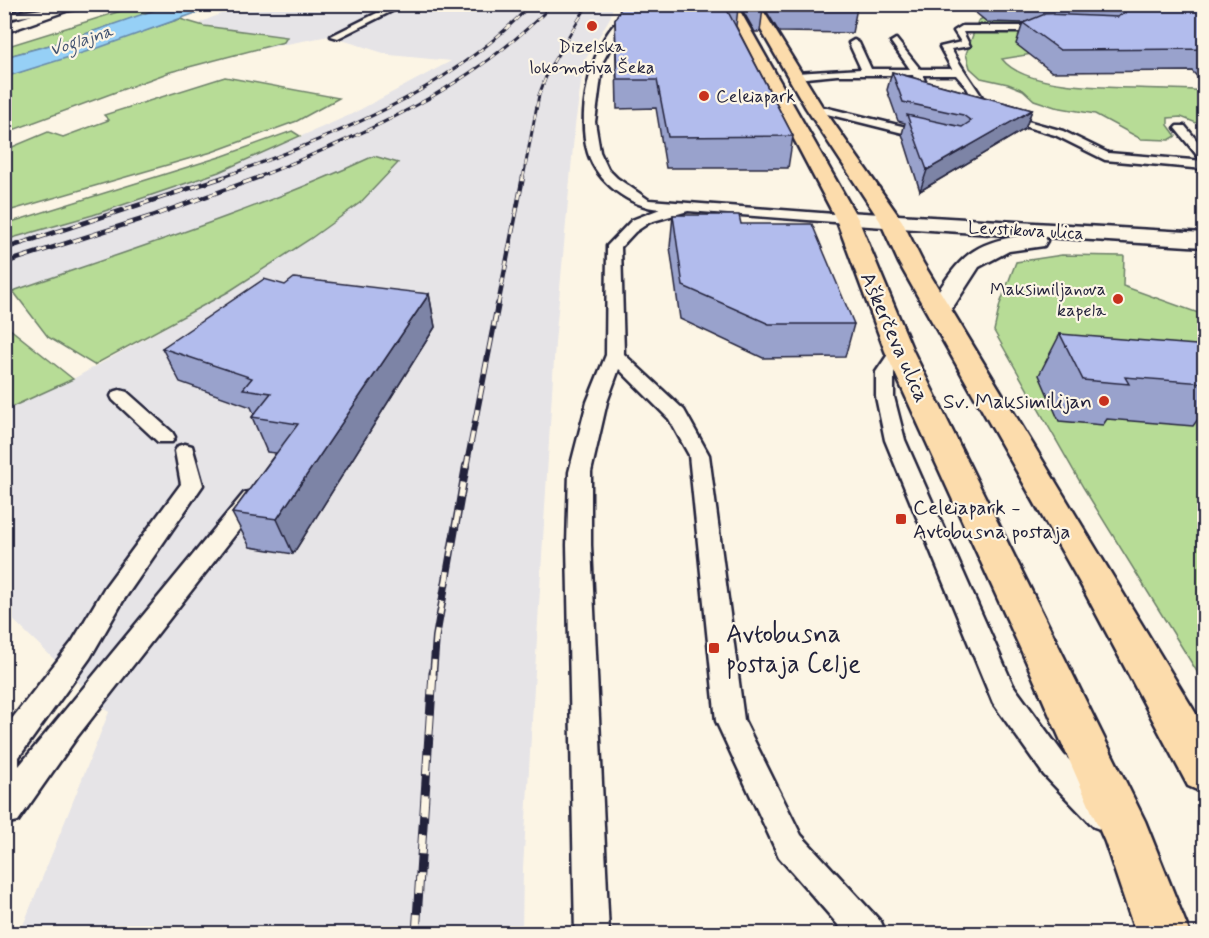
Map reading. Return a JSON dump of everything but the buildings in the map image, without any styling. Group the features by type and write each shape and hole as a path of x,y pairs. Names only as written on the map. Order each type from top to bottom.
{"main road":[{"name":"Aškerčeva ulica","path":"729,4 847,219 863,265 899,351 1047,661 1128,838 1163,933"},
{"path":"752,4 815,108 891,220 911,263 1094,574 1204,770"}],"street":[{"path":"4,29 77,6"},
{"name":"Levstikova ulica","path":"847,219 1204,240"},
{"path":"939,309 970,262 1003,245 1098,233"}],"lane":[{"path":"335,36 402,4"},
{"path":"639,4 642,15 627,19 617,27 598,61 589,122 594,152 602,170 626,193 646,204 847,219"},
{"path":"4,17 48,7 77,6"},
{"path":"985,112 972,87 959,72 945,47 967,44 958,31 990,27 1059,30"},
{"path":"896,42 917,72 924,94"},
{"path":"854,43 867,72"},
{"path":"796,76 867,72 959,72"},
{"path":"965,106 1059,133 1105,156 1204,165"},
{"path":"815,108 945,139"},
{"path":"1181,128 1204,156"},
{"path":"592,933 580,580 579,472 597,402 615,355 615,246 635,222 657,213 685,208"},
{"path":"899,351 885,372 885,397 896,440 1003,694 1054,765 1128,838"},
{"path":"615,355 677,415 699,455 730,721 790,846 869,933"},
{"path":"7,811 5,752 81,650 114,594 192,485 190,462 175,444 120,396"},
{"path":"7,811 64,730 185,586 265,483"}],"shaded area":[{"path":"244,4 613,5 611,16 584,62 575,125 555,343 523,868 522,933 20,933 109,712 5,612 4,410 73,379 228,292 361,202 398,163 374,156 286,195 192,230 5,293 5,240 93,215 219,172 350,115 451,61 390,55 329,36 245,52 257,48 199,23"}],"green space":[{"path":"140,5 172,5 65,41 5,57 5,47"},
{"path":"1024,11 1039,53 1002,59 1017,71 1039,79 1066,84 1204,91 1204,126 1181,117 1168,118 1168,125 1176,136 1169,140 1141,139 1095,114 1055,107 1034,100 1023,90 1008,84 981,78 970,68 966,54 978,21 989,14"},
{"path":"180,19 204,26 287,37 284,42 170,72 5,133 5,77"},
{"path":"225,77 339,98 297,121 212,152 5,212 5,150 48,132 63,137 109,120 104,115"},
{"path":"292,131 300,136 219,172 93,215 5,240 5,224 223,156"},
{"path":"374,156 398,163 361,202 310,239 228,292 94,365 48,337 13,291 240,211"},
{"path":"1062,255 1124,256 1123,286 1204,315 1204,683 1083,487 994,331 1000,304 1016,262"},
{"path":"5,325 73,379 5,410"}],"water":[{"name":"Voglajna","path":"172,4 218,5 98,48 5,77 5,57 65,41"}],"railway":[{"path":"220,178 345,128 427,87 500,35 531,4"},
{"path":"256,178 376,126 452,85 521,34 553,4"},
{"path":"523,178 539,95 549,69 588,4"},
{"path":"4,249 224,177"},
{"path":"4,263 152,216 260,177"},
{"path":"498,305 523,177"},
{"path":"466,468 498,304"},
{"path":"433,675 436,637 466,466"},
{"path":"416,934 433,673"}],"place":[{"name":"Dizelska lokomotiva Šeka","path":"592,26"},
{"name":"Celeiapark","path":"704,96"},
{"name":"Maksimiljanova kapela","path":"1118,299"},
{"name":"Sv. Maksimilijan","path":"1104,401"},
{"name":"Celeiapark - Avtobusna postaja","path":"901,519"},
{"name":"Avtobusna postaja Celje","path":"714,648"}]}
